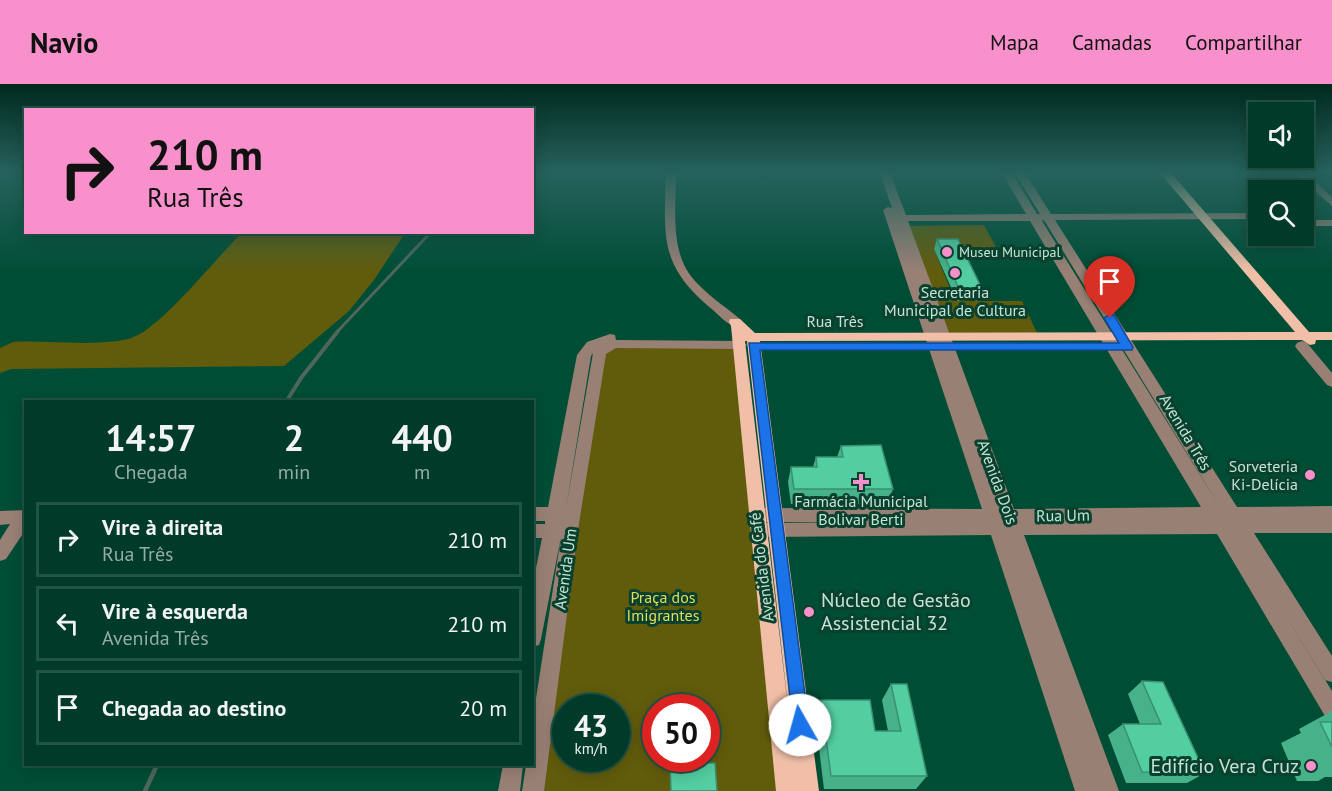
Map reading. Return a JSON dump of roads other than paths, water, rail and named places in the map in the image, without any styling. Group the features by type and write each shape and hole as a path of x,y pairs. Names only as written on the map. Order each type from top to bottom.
{"main road":[{"path":"1189,206 1304,341"},
{"name":"Rua Três","path":"744,338 940,343 1304,341 1332,336"},
{"name":"Avenida do Café","path":"744,338 767,522 808,791"},
{"name":"Rua Três","path":"1304,341 1332,346"},
{"name":"Avenida do Café","path":"767,522 787,791"}],"street":[{"path":"671,206 671,233 681,270 744,338"},
{"name":"Avenida Dois","path":"890,206 898,222"},
{"name":"Avenida Dois","path":"894,206 940,343 1012,523 1108,791"},
{"name":"Avenida Três","path":"1032,206 1227,520 1332,709"},
{"name":"Avenida Três","path":"1036,206 1043,221"},
{"path":"1314,216 1332,216"},
{"path":"898,222 1248,219"},
{"path":"1314,223 1332,223"},
{"name":"Rua Três","path":"597,347 744,338"},
{"path":"1304,341 1332,366"},
{"path":"1304,341 1332,382"},
{"name":"Avenida Dois","path":"940,343 993,523 1086,791"},
{"name":"Avenida Um","path":"534,627 584,355 597,347"},
{"name":"Avenida Um","path":"533,791 538,717 571,522 597,347"},
{"name":"Rua Um","path":"767,522 1012,523 1227,520 1332,513"},
{"path":"534,515 552,522 571,522"},
{"path":"0,518 18,527 0,554"},
{"name":"Avenida Três","path":"1227,520 1332,673"},
{"name":"Rua Um","path":"1227,520 1332,526"},
{"path":"534,530 552,522"},
{"path":"509,791 513,766"}],"waterway":[{"path":"337,332 429,234"},
{"path":"287,400 301,378 338,331"},
{"path":"145,791 157,766"}],"place":[{"name":"Museu Municipal","path":"947,252"},
{"name":"Secretaria Municipal de Cultura","path":"955,273"},
{"name":"Sorveteria Ki-Delícia","path":"1310,475"},
{"name":"Farmácia Municipal Bolivar Berti","path":"861,482"},
{"name":"Núcleo de Gestão Assistencial 32","path":"809,612"},
{"name":"Edifício Vera Cruz","path":"1311,766"}],"park label":[{"name":"Praça dos Imigrantes","path":"663,606"}]}
